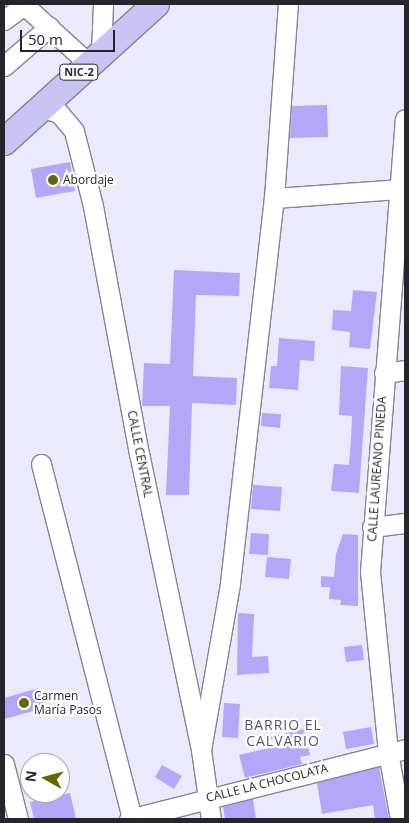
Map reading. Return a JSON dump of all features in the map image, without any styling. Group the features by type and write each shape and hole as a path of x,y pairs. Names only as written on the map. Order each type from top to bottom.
{"highway":[{"name":"NIC-2","path":"4,142 94,57 156,4"}],"street":[{"path":"4,20 24,5 49,27 94,57 103,4"},
{"path":"201,750 230,582 274,198 288,4"},
{"path":"4,66 49,27"},
{"name":"CALLE CENTRAL","path":"42,108 59,114 74,131 93,206 139,453 201,750 211,819"},
{"name":"CALLE LAUREANO PINEDA","path":"400,819 397,750 370,572 405,119"},
{"path":"274,198 399,189"},
{"path":"384,373 405,370"},
{"path":"42,464 131,819"},
{"path":"372,527 405,523"},
{"name":"CALLE LA CHOCOLATA","path":"131,819 397,750"},
{"path":"4,764 18,819"}],"building":[{"path":"327,105 328,137 290,138 292,106"},
{"name":"Abordaje","path":"70,162 75,191 36,198 31,169"},
{"path":"174,270 240,273 239,296 196,295 193,376 237,378 236,405 192,403 189,495 166,495 170,406 142,406 144,363 170,364"},
{"path":"353,290 377,292 370,349 349,347 350,332 332,330 333,310 351,311"},
{"path":"279,338 315,341 314,361 300,360 298,390 269,388 271,366 277,366"},
{"path":"341,366 368,368 359,493 331,491 334,464 349,465 352,416 339,415"},
{"path":"262,413 281,414 280,428 261,426"},
{"path":"253,485 282,487 280,511 251,509"},
{"path":"251,533 269,534 268,555 249,554"},
{"path":"343,534 358,535 358,606 340,605 341,600 329,599 330,587 321,587 321,576 334,577 336,554"},
{"path":"267,557 291,559 289,579 265,577"},
{"path":"238,613 254,614 252,657 268,656 269,673 237,675"},
{"path":"362,645 364,660 346,662 344,647"},
{"name":"Carmen María Pasos","path":"39,688 45,708 4,719 4,698"},
{"path":"224,703 240,704 238,738 222,737"},
{"path":"371,727 374,744 346,749 343,732"},
{"path":"304,729 310,755 300,757 302,764 245,778 239,755 295,742 266,738"},
{"path":"162,765 182,776 174,789 155,777"},
{"path":"379,767 389,819 375,819 373,805 322,814 317,783"},
{"path":"70,793 76,819 34,819 30,803 70,803"},
{"path":"253,799 256,819 225,819 223,807"}],"place":[{"name":"Abordaje","path":"53,180"},
{"name":"Carmen María Pasos","path":"24,703"}],"district":[{"name":"BARRIO EL CALVARIO","path":"283,734"}]}
